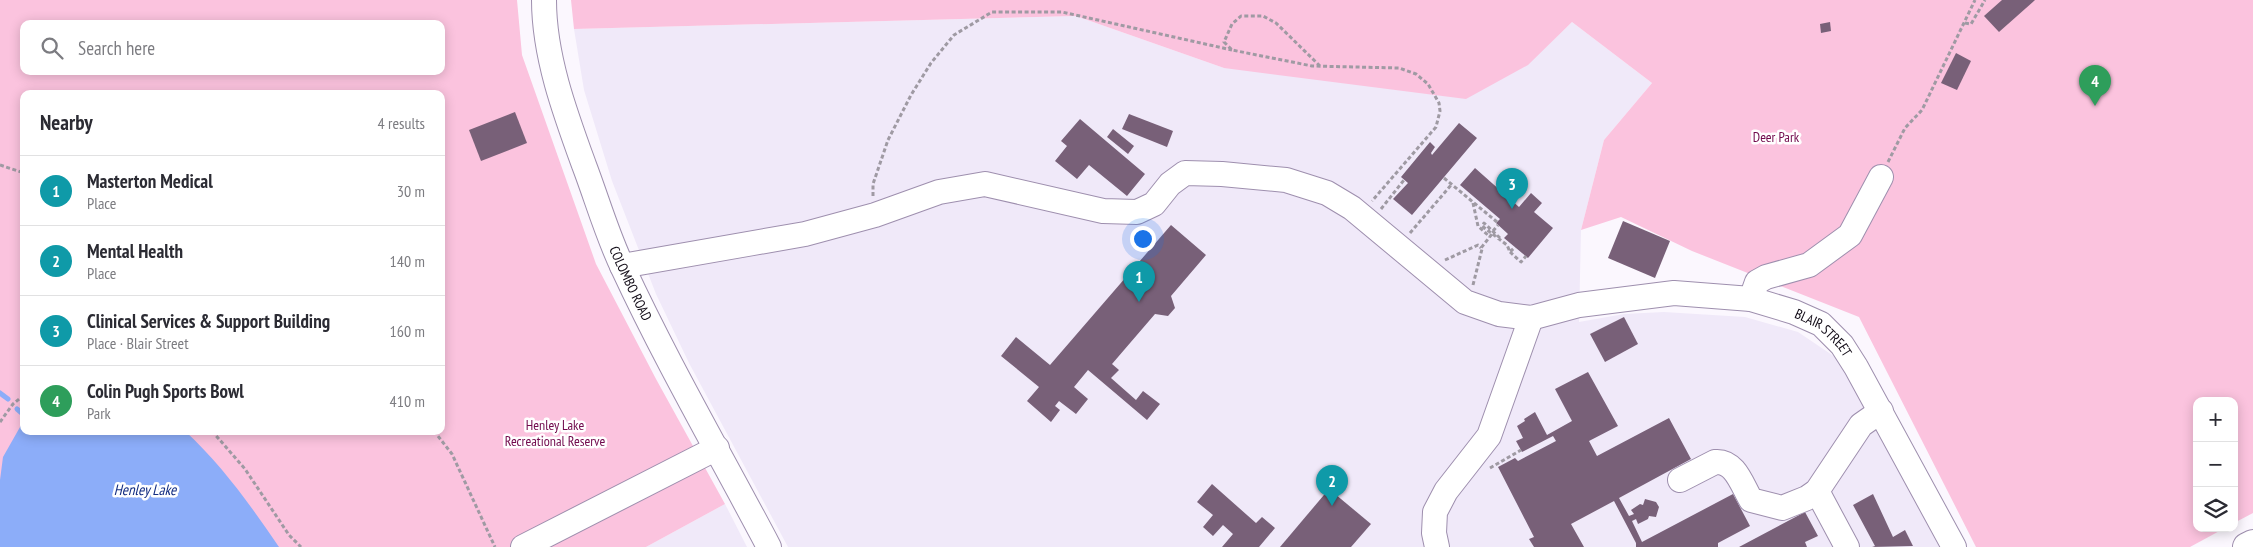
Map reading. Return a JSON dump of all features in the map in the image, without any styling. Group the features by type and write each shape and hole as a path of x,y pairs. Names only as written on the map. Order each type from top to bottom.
{"main road":[{"path":"2246,547 2253,544"}],"street":[{"name":"COLOMBO ROAD","path":"544,0 544,19 554,70 568,122 622,266 656,336 769,547"},
{"path":"622,266 805,234 891,210 939,192 984,184 1103,211 1137,212 1154,204 1170,184 1184,173 1222,174 1286,180 1327,193 1365,219 1466,302 1499,314 1531,318 1489,436 1446,491 1435,512 1434,533 1438,547"},
{"path":"1751,299 1757,282 1766,277 1809,265 1850,235 1881,177"},
{"name":"BLAIR STREET","path":"1531,318 1579,305 1674,293 1751,299 1807,317 1833,333 1847,352 1954,547"},
{"path":"1680,480 1715,462 1721,461 1728,463 1733,469 1751,500 1773,508 1782,508 1794,504 1816,491 1861,425 1881,411"},
{"path":"523,547 716,448"},
{"path":"1816,491 1847,547"}],"path":[{"path":"1881,177 1905,128 1922,110 1975,0"},
{"path":"1964,23 1971,24 1984,0"},
{"path":"891,210 873,204 873,184 888,140 911,95 931,63 954,36 992,12 1062,12 1232,50 1320,66 1398,68 1416,74 1428,84 1439,103 1440,111 1436,127 1365,219"},
{"path":"1232,50 1224,42 1232,24 1240,16 1263,16 1276,23 1320,66"},
{"path":"0,165 20,172"},
{"path":"1444,178 1498,224 1481,248 1472,288 1466,302"},
{"path":"1365,219 1404,180"},
{"path":"1399,247 1452,184"},
{"path":"1473,202 1478,226 1500,238 1507,245 1510,252 1522,262 1526,256"},
{"path":"1431,274 1441,262 1478,245 1481,248"},
{"path":"1510,252 1515,247"},
{"path":"0,422 20,398"},
{"path":"215,435 245,470 289,535 301,547"},
{"path":"437,435 452,454 495,547"}],"shaded area":[{"path":"1076,16 1224,68 1527,65 1572,22 1652,83 1604,140 1581,230 1579,322 1624,314 1664,312 1745,317 1798,332 1844,363 1939,547 788,547 689,363 656,294 612,181 584,90 574,29"},
{"path":"725,504 747,547 646,547"}],"green space":[{"name":"Henley Lake Recreational Reserve","path":"0,0 517,0 522,55 596,264 656,379 725,504 646,547 0,547"},
{"name":"Deer Park","path":"571,0 2253,0 2253,513 2238,521 2238,397 2193,397 2193,532 2218,532 2190,547 1976,547 1859,317 1692,251 1621,217 1581,230 1604,140 1652,83 1572,22 1528,65 1466,99 1224,68 1076,16 574,29"}],"water":[{"name":"Henley Lake","path":"20,427 20,435 189,435 224,472 279,547 0,547 0,480 3,457"}],"building":[{"path":"2002,0 2035,0 1999,32 1984,16"},
{"path":"1830,22 1831,31 1821,33 1820,24"},
{"path":"1956,53 1971,61 1957,90 1941,83"},
{"path":"515,112 527,143 481,161 469,130"},
{"path":"1129,114 1173,131 1167,147 1122,129"},
{"path":"1080,119 1145,174 1127,196 1089,165 1077,179 1055,161 1067,146 1061,141"},
{"path":"1459,123 1477,138 1412,215 1393,199 1408,183 1401,177 1430,142 1435,147 1431,153 1432,155"},
{"path":"1113,129 1134,146 1128,154 1107,137"},
{"path":"1475,168 1519,207 1531,193 1542,203 1534,212 1553,228 1528,258 1504,238 1508,234 1496,223 1500,219 1460,185"},
{"path":"1623,221 1670,241 1655,278 1608,258"},
{"path":"1171,225 1206,255 1171,296 1175,308 1168,316 1155,314 1112,364 1119,370 1111,378 1136,400 1143,391 1160,404 1147,420 1088,370 1074,387 1088,399 1076,414 1059,401 1055,406 1060,410 1051,422 1027,401 1039,387 1001,356 1016,337 1050,365"},
{"path":"1624,317 1638,344 1605,362 1590,334"},
{"path":"1588,372 1618,426 1589,441 1597,456 1669,418 1691,459 1619,498 1629,516 1634,514 1631,510 1640,504 1643,505 1645,499 1656,502 1659,507 1656,517 1649,516 1648,519 1638,524 1636,519 1632,521 1642,542 1733,494 1750,526 1718,543 1718,547 1636,547 1636,543 1614,501 1571,524 1584,547 1534,547 1529,539 1534,537 1498,467 1515,458 1518,461 1556,441 1553,436 1522,452 1516,441 1523,438 1517,426 1535,412 1547,435 1572,421 1555,389"},
{"path":"1212,484 1256,523 1262,517 1275,528 1259,547 1222,547 1233,534 1223,525 1213,536 1203,527 1213,515 1197,502"},
{"path":"1329,489 1371,524 1351,547 1280,547"},
{"path":"1873,494 1893,537 1905,530 1913,546 1872,547 1875,546 1853,505"},
{"path":"1805,512 1818,536 1805,542 1807,547 1739,547"}],"waterway":[{"path":"0,393 8,399"}],"place":[{"name":"Colin Pugh Sports Bowl","path":"2095,106"},
{"name":"Clinical Services & Support Building","path":"1512,209"},
{"name":"Masterton Medical","path":"1139,302"},
{"name":"Mental Health","path":"1332,506"}]}
